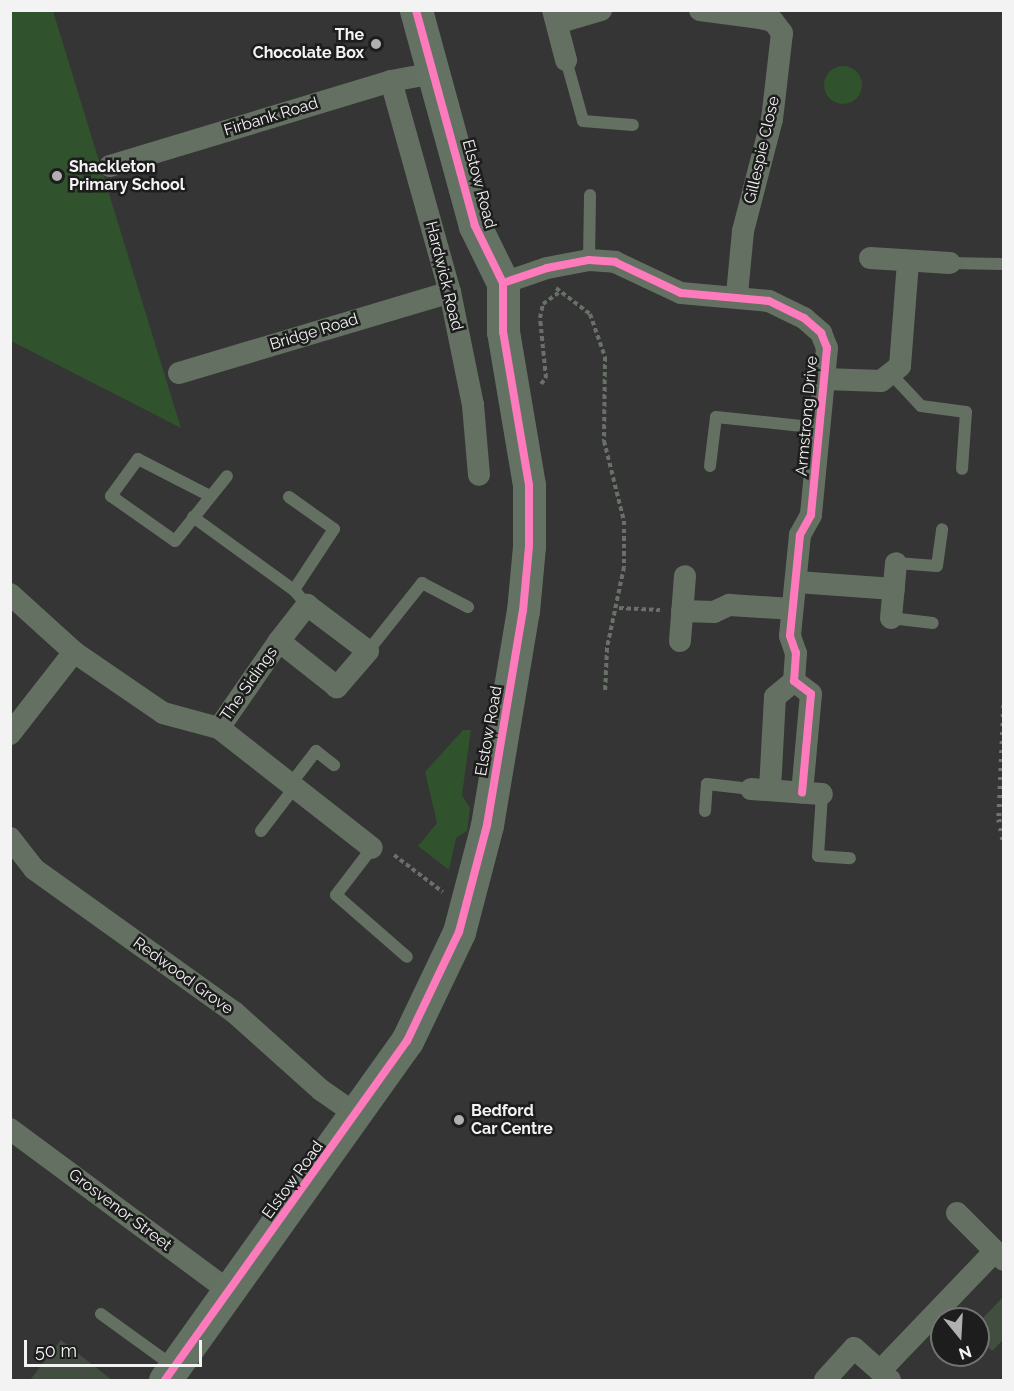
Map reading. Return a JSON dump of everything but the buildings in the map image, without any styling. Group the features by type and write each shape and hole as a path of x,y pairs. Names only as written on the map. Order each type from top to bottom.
{"street":[{"name":"Elstow Road","path":"170,1374 357,1115 416,1024 459,932 487,825 523,611 530,504 519,413 504,340 503,283 475,226 416,10"},
{"path":"566,60 555,17 601,10"},
{"name":"Gillespie Close","path":"700,10 762,14 773,21 782,33 783,48 772,119 743,231 737,295"},
{"name":"Firbank Road","path":"110,166 391,81 434,73"},
{"name":"Hardwick Road","path":"391,81 450,292 473,405 479,475"},
{"path":"870,258 950,263"},
{"name":"Armstrong Drive","path":"503,283 547,268 589,260 615,262 639,270 657,284 681,293 737,295 769,301 804,318 821,333 827,348 811,515 800,536 797,582 792,609 790,636 796,653 794,681"},
{"path":"824,379 867,383 892,375 900,366 908,261"},
{"name":"Bridge Road","path":"179,373 450,292"},
{"path":"891,618 896,563"},
{"path":"680,641 685,576"},
{"path":"797,582 894,589"},
{"path":"10,594 74,652 164,713 219,728 372,848"},
{"path":"300,598 368,651"},
{"name":"The Sidings","path":"219,728 279,641 300,598"},
{"path":"682,610 714,612 729,605 792,609"},
{"name":"The Sidings","path":"279,641 337,687 368,651"},
{"path":"10,734 74,652"},
{"path":"794,681 811,694 812,794 760,789 775,697 794,681"},
{"name":"Redwood Grove","path":"10,838 34,869 234,1012 321,1090 357,1115"},
{"name":"Grosvenor Street","path":"10,1129 229,1292"},
{"path":"825,1380 854,1348 885,1376 999,1256 957,1213"}],"lane":[{"path":"566,60 583,121 633,125"},
{"path":"589,260 590,195"},
{"path":"950,263 1001,264"},
{"path":"892,375 921,406 966,412 962,469"},
{"path":"710,466 716,417 820,428"},
{"path":"210,496 138,459 111,496 175,541 226,476"},
{"path":"193,517 300,598 334,529 289,497"},
{"path":"896,563 937,566 942,529"},
{"path":"368,651 422,583 468,607"},
{"path":"891,618 933,623"},
{"path":"261,831 316,751 334,765"},
{"path":"705,811 707,784 760,789"},
{"path":"812,794 818,856 850,858"},
{"path":"372,848 336,895 406,957"},
{"path":"101,1314 170,1374"}],"path":[{"path":"547,268 558,293 590,314 605,357 604,441 624,521 618,608 607,648 605,693"},
{"path":"519,413 546,378 540,318 543,304 558,293"},
{"path":"618,608 682,610"},
{"path":"372,848 385,848 450,897"}],"green space":[{"name":"Shackleton Primary School","path":"10,11 53,11 181,428 11,341"},
{"path":"843,66 856,72 862,85 856,98 843,104 830,98 824,85 830,72"},
{"path":"463,730 471,730 462,795 470,808 467,831 456,838 449,870 418,846 437,823 425,772"}],"railway":[{"path":"1004,705 999,819 1004,845"}],"cycle path":[{"path":"165,1380 407,1041 459,932 487,825 523,611 529,546 529,485 503,332 503,283 475,226 416,10"},
{"path":"503,283 547,268 589,260 615,262 681,293 769,301 804,318 821,333 827,348 811,515 800,535 790,636 796,653 794,681 811,694 802,793"}],"place":[{"name":"The Chocolate Box","path":"376,44"},
{"name":"Shackleton Primary School","path":"57,176"},
{"name":"Bedford Car Centre","path":"459,1120"}]}
